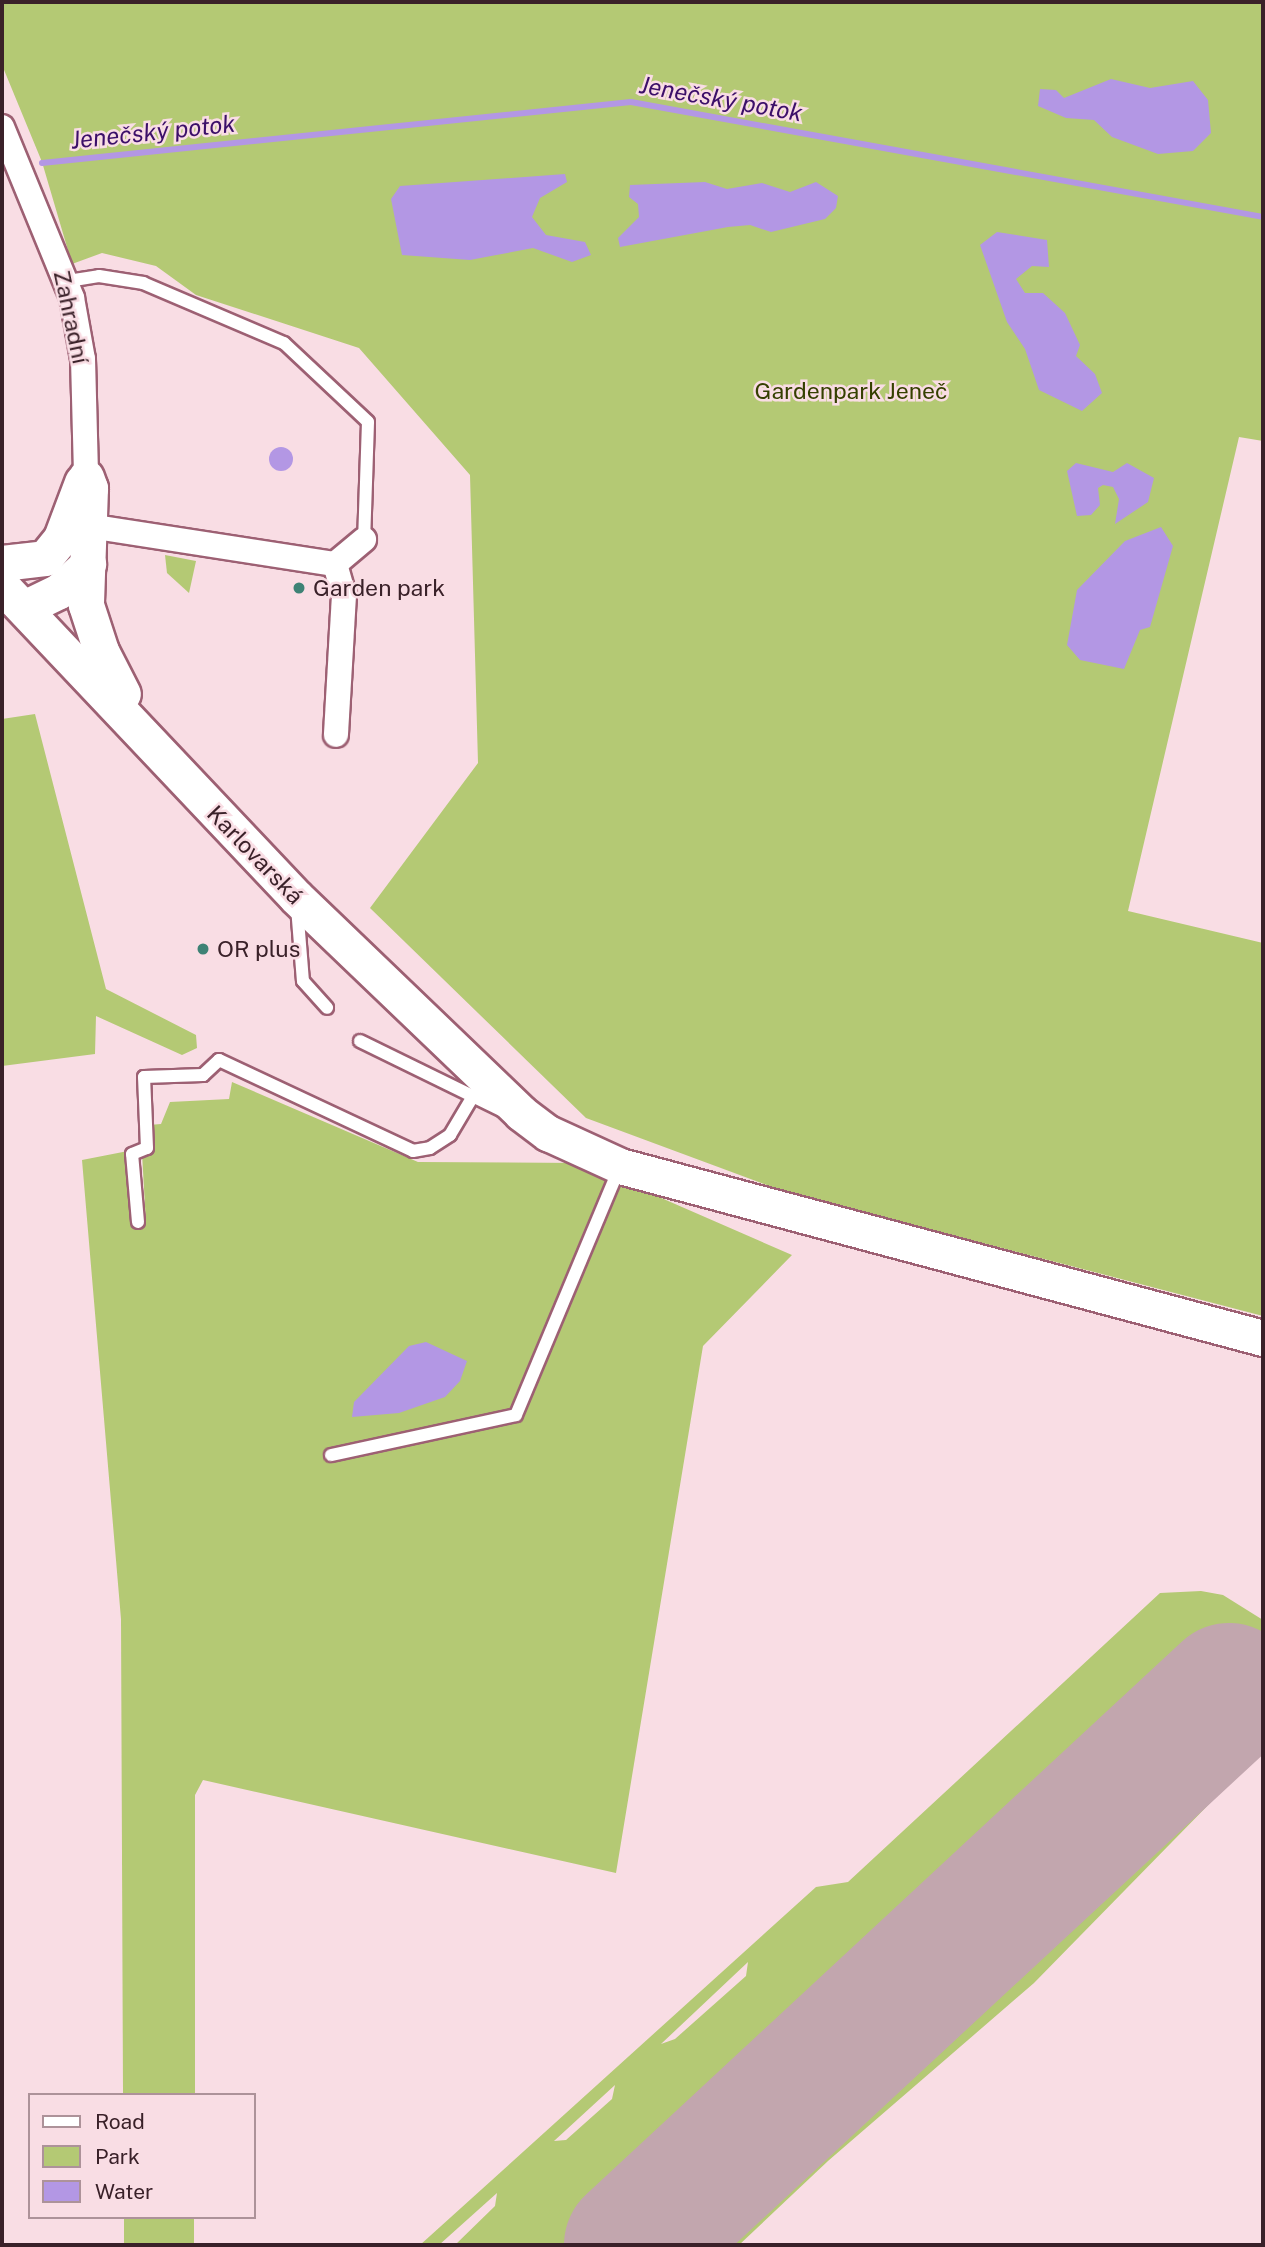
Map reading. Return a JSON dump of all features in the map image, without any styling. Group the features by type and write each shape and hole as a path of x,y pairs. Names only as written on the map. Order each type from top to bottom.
{"main road":[{"path":"86,477 90,488 86,605 101,651 138,726"},
{"path":"13,597 61,538 76,490 86,477"},
{"path":"2,563 45,558"},
{"path":"13,597 59,591 88,564"},
{"name":"Karlovarská","path":"13,597 138,726 193,791 296,897 521,1113 548,1133 620,1166 1263,1338"}],"street":[{"name":"Zahradní","path":"2,127 68,281 83,359 86,477"},
{"path":"89,526 335,564 364,540"},
{"path":"335,564 344,595 336,735"}],"lane":[{"path":"68,281 99,276 144,283 284,343 368,422 364,540"},
{"path":"296,897 303,981 327,1008"},
{"path":"360,1041 497,1110 521,1113"},
{"path":"138,1222 132,1154 147,1148 144,1077 203,1075 219,1060 413,1151 430,1148 450,1135 472,1098"},
{"path":"331,1455 516,1415 620,1166"}],"green space":[{"name":"Gardenpark Jeneč","path":"2,2 1263,2 1263,441 1239,437 1128,911 1263,943 1263,1316 783,1191 586,1118 370,908 478,763 470,475 359,348 196,295 156,266 102,253 72,264 42,162 2,65"},
{"path":"165,555 196,561 189,593 167,573"},
{"path":"35,714 106,989 196,1035 197,1048 182,1055 96,1016 95,1054 2,1066 2,719"},
{"path":"232,1082 418,1162 581,1163 792,1255 703,1346 616,1873 203,1780 195,1795 195,2093 123,2093 121,1619 82,1160 128,1151 135,1226 146,1224 142,1153 149,1125 161,1124 170,1102 229,1099"},
{"path":"1201,1591 1223,1595 1263,1620 1263,1749 1034,1983 828,2161 739,2245 455,2245 495,2206 497,2193 439,2245 420,2245 816,1887 848,1882 1160,1593","holes":["748,1962 746,1976 675,2039 661,2044","615,2085 612,2099 566,2140 554,2141"]},
{"path":"124,2219 194,2219 194,2245 124,2245"}],"water":[{"path":"1111,79 1150,88 1193,81 1208,100 1211,133 1193,151 1158,154 1112,137 1094,120 1066,118 1038,106 1040,89 1056,90 1064,98"},
{"path":"565,174 567,182 540,198 532,217 546,235 585,242 591,255 572,262 533,248 470,260 402,255 391,199 400,186"},
{"path":"705,182 727,189 762,183 790,192 816,182 838,196 836,208 825,219 771,232 750,225 728,227 620,247 618,238 639,217 638,204 629,197 630,185"},
{"path":"997,232 1047,240 1049,267 1032,266 1016,279 1025,293 1043,293 1065,313 1080,345 1076,356 1095,374 1102,393 1082,411 1039,390 1025,349 1007,322 980,245"},
{"path":"281,447 289,451 293,459 289,467 281,471 273,467 269,459 273,451"},
{"path":"1076,463 1113,472 1127,463 1154,478 1148,502 1115,524 1119,499 1113,487 1103,485 1098,488 1100,505 1091,515 1077,516 1067,471"},
{"path":"1161,527 1173,546 1150,627 1140,630 1124,669 1080,660 1067,645 1077,590 1125,541"},
{"path":"426,1342 467,1361 460,1381 445,1397 399,1413 352,1417 354,1402 409,1346"}],"waterway":[{"name":"Jenečský potok","path":"42,163 631,102 1263,217"}],"runway":[{"path":"633,2245 1229,1692"}],"place":[{"name":"Garden park","path":"299,588"},
{"name":"OR plus","path":"203,949"}]}
